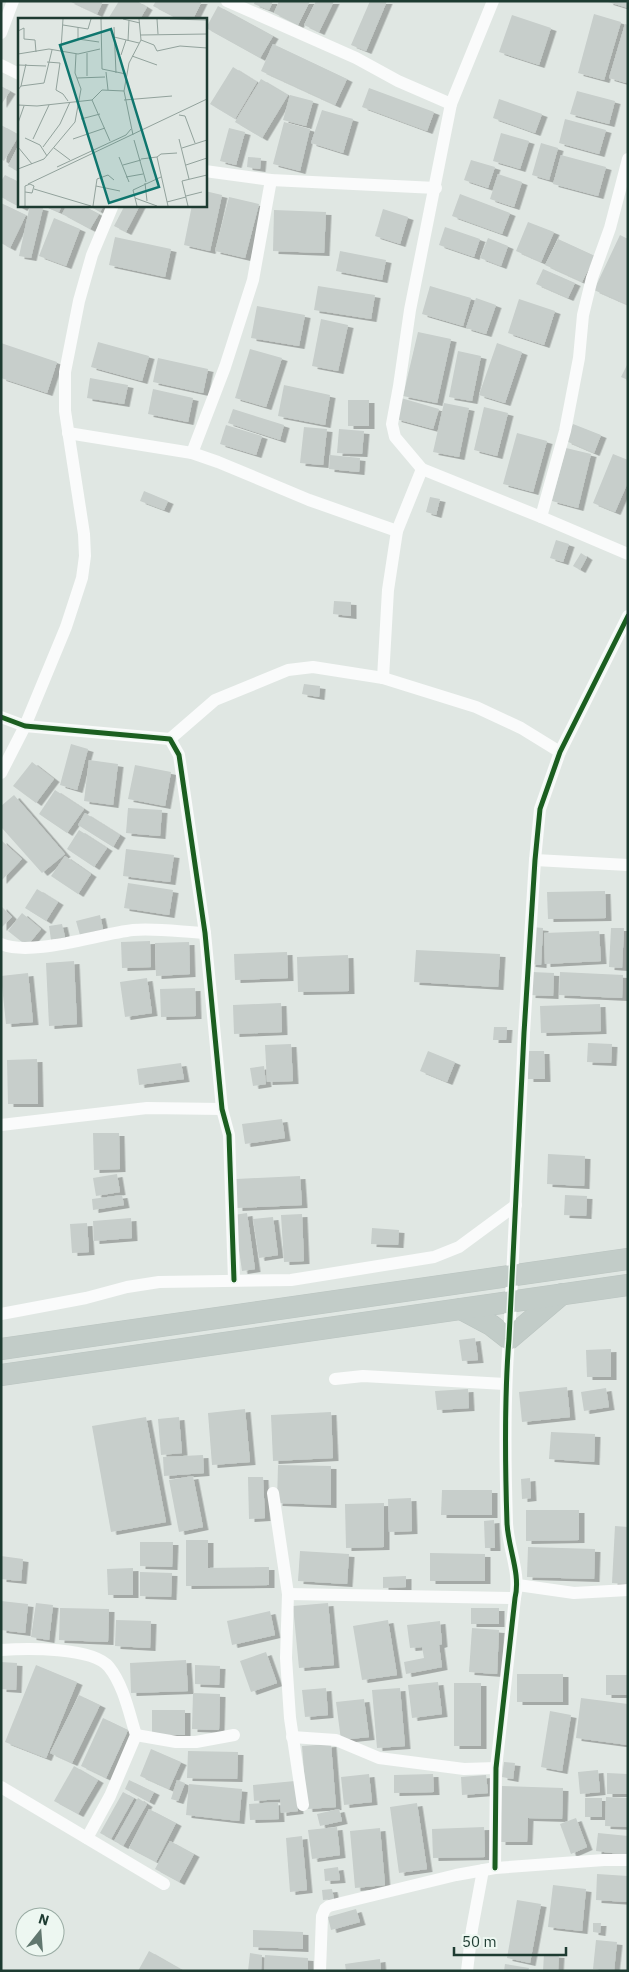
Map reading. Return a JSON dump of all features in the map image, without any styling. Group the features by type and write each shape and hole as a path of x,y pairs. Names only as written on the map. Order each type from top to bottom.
{"highway":[{"path":"1,1350 628,1259"},
{"path":"1,1375 628,1285"},
{"path":"461,1309 491,1325 509,1339 562,1294"}],"street":[{"path":"1,33 13,1"},
{"path":"227,1 356,58 451,104"},
{"path":"493,1 451,104 436,188 410,310 392,424 395,437 422,469 628,554"},
{"path":"1,65 18,74"},
{"path":"542,517 565,432 579,358 583,314 592,278 610,228 628,158"},
{"path":"206,171 271,180 436,188"},
{"path":"192,453 225,367 253,280 271,180"},
{"path":"1,773 25,726 66,627 82,578 85,556 84,534 65,411 64,372 79,300 92,254 112,206"},
{"path":"68,433 192,453 309,500 397,531"},
{"path":"383,678 388,590 397,531 422,469"},
{"path":"466,1971 472,1929 489,1869 496,1768 518,1585 507,1526 505,1384 535,860 540,809 560,752 624,636 628,616"},
{"path":"1,717 25,726 170,739 215,700 288,670 314,667 383,678 476,707 521,728 560,752"},
{"path":"170,739 179,756 205,933 222,1109 229,1135 234,1280"},
{"path":"535,860 628,865"},
{"path":"1,944 8,947 38,948 134,930 205,933"},
{"path":"1,1125 147,1108 222,1109"},
{"path":"1,1314 86,1298 127,1287 177,1281 292,1280 434,1257 459,1247 516,1205"},
{"path":"335,1379 363,1376 505,1384"},
{"path":"273,1493 288,1594 286,1658 292,1737 303,1805"},
{"path":"518,1585 574,1593 628,1590"},
{"path":"288,1594 515,1598"},
{"path":"1,1650 75,1652 92,1656 108,1666 121,1691 136,1735 110,1796 87,1838"},
{"path":"136,1735 176,1742 196,1742 234,1735"},
{"path":"292,1737 336,1740 378,1758 464,1768 496,1768"},
{"path":"1,1787 164,1884"},
{"path":"320,1971 322,1916 325,1909 456,1874 489,1869 604,1860 628,1860"}],"building":[{"path":"69,1 103,1 97,14"},
{"path":"119,1 137,1 147,7 141,18 109,18"},
{"path":"156,1 202,1 194,18 176,18 153,6"},
{"path":"255,1 273,1 269,10 254,4"},
{"path":"279,1 310,1 298,25 274,13"},
{"path":"316,1 334,1 319,32 304,25"},
{"path":"370,1 387,1 366,51 351,45"},
{"path":"608,1 628,1 628,8 608,2"},
{"path":"218,6 273,36 260,58 206,28"},
{"path":"594,14 621,22 604,80 578,73"},
{"path":"512,15 551,28 539,65 499,52"},
{"path":"625,24 628,25 628,77 626,83 609,78"},
{"path":"273,44 347,79 335,105 261,71"},
{"path":"233,67 257,82 235,119 210,104"},
{"path":"261,79 288,95 262,138 235,122"},
{"path":"1,86 10,91 1,105"},
{"path":"369,88 434,112 427,131 362,107"},
{"path":"577,91 615,101 609,124 570,114"},
{"path":"290,95 313,101 306,126 283,120"},
{"path":"499,99 542,114 535,133 493,118"},
{"path":"322,110 353,119 343,153 311,143"},
{"path":"565,119 606,130 599,154 559,143"},
{"path":"284,122 310,129 300,171 273,164"},
{"path":"1,125 18,134 18,137 4,161 1,159"},
{"path":"229,128 245,132 236,165 220,161"},
{"path":"501,133 529,141 520,169 493,161"},
{"path":"541,143 558,148 549,180 532,175"},
{"path":"18,146 18,171 8,166"},
{"path":"561,155 606,167 598,196 553,184"},
{"path":"248,157 261,158 260,169 247,167"},
{"path":"471,160 495,167 488,188 464,180"},
{"path":"498,174 522,182 514,207 490,199"},
{"path":"5,175 18,182 18,206 1,197 1,181"},
{"path":"206,191 222,195 210,251 184,245 192,206 206,206"},
{"path":"460,194 510,213 502,234 452,216"},
{"path":"229,197 259,204 245,258 215,251"},
{"path":"1,203 26,215 10,248 1,243"},
{"path":"30,206 43,208 31,258 19,256"},
{"path":"45,206 62,206 59,212"},
{"path":"66,206 84,206 99,214 90,229 62,214"},
{"path":"90,206 103,206 100,212"},
{"path":"124,206 139,206 126,232 114,226"},
{"path":"383,209 408,217 400,244 375,236"},
{"path":"274,210 326,212 324,253 273,251"},
{"path":"54,218 80,229 66,266 39,256"},
{"path":"528,222 554,232 541,262 516,251"},
{"path":"445,227 480,239 474,257 439,245"},
{"path":"620,235 628,239 628,305 594,290"},
{"path":"115,237 171,249 165,277 109,265"},
{"path":"488,238 508,246 501,266 480,258"},
{"path":"558,239 595,256 582,282 545,265"},
{"path":"340,251 386,260 382,280 336,271"},
{"path":"543,269 575,283 568,298 536,284"},
{"path":"318,286 375,295 371,319 314,310"},
{"path":"430,286 471,298 463,326 422,314"},
{"path":"476,298 496,305 486,334 466,328"},
{"path":"519,299 555,311 544,345 508,333"},
{"path":"257,306 305,315 299,346 251,338"},
{"path":"321,319 348,325 338,371 312,366"},
{"path":"418,332 451,339 437,403 403,396"},
{"path":"98,342 149,356 142,381 91,367"},
{"path":"1,343 57,362 47,393 1,378"},
{"path":"497,343 522,352 505,403 479,395"},
{"path":"250,349 282,358 266,407 235,398"},
{"path":"458,351 481,356 472,401 449,397"},
{"path":"158,358 208,369 203,393 153,382"},
{"path":"628,363 628,380 621,377"},
{"path":"90,378 128,385 124,404 87,398"},
{"path":"284,385 330,395 325,425 278,416"},
{"path":"153,389 193,398 188,422 148,414"},
{"path":"401,398 439,409 433,429 396,419"},
{"path":"348,400 369,400 369,426 348,426"},
{"path":"444,403 469,408 459,457 433,452"},
{"path":"484,407 508,413 497,456 474,450"},
{"path":"233,409 284,425 280,440 228,423"},
{"path":"573,424 601,435 594,453 566,441"},
{"path":"226,425 262,436 256,455 220,444"},
{"path":"304,427 327,429 323,465 300,463"},
{"path":"339,429 364,431 362,454 337,453"},
{"path":"517,433 547,441 533,492 503,484"},
{"path":"566,448 591,454 578,508 552,501"},
{"path":"613,454 628,460 628,482 615,512 593,503"},
{"path":"330,455 360,458 359,472 329,469"},
{"path":"144,491 168,501 164,510 140,501"},
{"path":"430,497 440,499 436,515 426,512"},
{"path":"556,540 569,544 563,562 550,558"},
{"path":"581,553 587,557 580,570 573,566"},
{"path":"334,601 351,602 351,616 333,614"},
{"path":"304,684 320,686 319,697 302,694"},
{"path":"71,744 88,749 77,790 60,785"},
{"path":"89,760 118,764 113,805 84,801"},
{"path":"32,762 54,779 36,803 13,786"},
{"path":"135,765 171,772 165,806 128,799"},
{"path":"55,790 84,809 67,833 39,814"},
{"path":"14,795 65,854 42,873 1,827 1,806"},
{"path":"128,808 162,810 160,836 126,833"},
{"path":"85,813 120,835 113,847 78,825"},
{"path":"79,830 107,848 94,867 67,849"},
{"path":"1,840 22,859 1,881"},
{"path":"126,849 174,855 170,882 123,876"},
{"path":"65,856 91,874 78,894 51,876"},
{"path":"128,883 173,890 169,915 124,908"},
{"path":"37,889 58,902 46,921 25,908"},
{"path":"605,891 606,918 548,919 547,892"},
{"path":"1,906 12,917 1,928"},
{"path":"22,913 41,929 27,946 8,931"},
{"path":"100,915 103,929 80,935 76,921"},
{"path":"62,924 65,937 51,940 49,926"},
{"path":"532,927 543,928 541,965 530,964"},
{"path":"611,928 624,928 622,968 609,967"},
{"path":"599,931 601,961 545,964 544,933"},
{"path":"150,941 151,967 122,968 121,942"},
{"path":"189,942 190,974 156,976 155,943"},
{"path":"416,950 500,954 498,987 414,982"},
{"path":"287,952 288,978 235,980 234,954"},
{"path":"348,955 349,991 298,992 297,957"},
{"path":"74,961 77,1024 49,1026 46,963"},
{"path":"532,972 554,973 553,996 530,995"},
{"path":"560,972 623,975 622,998 559,995"},
{"path":"28,973 33,1022 6,1024 1,976"},
{"path":"147,978 152,1013 125,1017 120,982"},
{"path":"195,988 196,1016 161,1017 160,989"},
{"path":"281,1003 282,1032 234,1034 233,1005"},
{"path":"600,1004 601,1031 541,1033 540,1006"},
{"path":"494,1027 507,1027 506,1040 493,1040"},
{"path":"588,1043 612,1044 611,1063 587,1062"},
{"path":"291,1044 293,1081 267,1082 265,1045"},
{"path":"428,1051 455,1062 447,1082 420,1071"},
{"path":"527,1051 544,1051 545,1079 528,1079"},
{"path":"37,1059 38,1104 8,1104 7,1060"},
{"path":"181,1063 184,1079 139,1085 137,1069"},
{"path":"264,1066 266,1084 253,1086 250,1068"},
{"path":"282,1119 285,1138 245,1144 242,1124"},
{"path":"93,1133 119,1133 120,1169 94,1170"},
{"path":"548,1154 585,1156 584,1186 547,1184"},
{"path":"117,1174 120,1192 96,1196 93,1178"},
{"path":"300,1176 302,1205 237,1208 236,1179"},
{"path":"122,1195 124,1205 93,1210 92,1199"},
{"path":"565,1195 587,1196 586,1216 564,1215"},
{"path":"247,1213 255,1269 242,1271 234,1215"},
{"path":"302,1214 304,1261 284,1262 281,1215"},
{"path":"273,1217 278,1255 259,1258 253,1219"},
{"path":"131,1218 132,1238 94,1241 93,1221"},
{"path":"87,1223 89,1252 72,1253 70,1224"},
{"path":"372,1228 399,1230 398,1245 371,1244"},
{"path":"475,1338 478,1360 462,1361 459,1340"},
{"path":"611,1349 611,1377 587,1377 586,1350"},
{"path":"567,1387 570,1417 522,1422 519,1392"},
{"path":"606,1388 609,1407 584,1411 581,1392"},
{"path":"468,1389 469,1408 437,1410 435,1391"},
{"path":"245,1409 250,1462 212,1465 208,1413"},
{"path":"331,1412 333,1458 273,1461 271,1415"},
{"path":"146,1417 166,1522 111,1532 92,1426"},
{"path":"179,1417 182,1453 161,1455 158,1419"},
{"path":"551,1432 595,1434 594,1462 549,1459"},
{"path":"203,1455 204,1473 164,1476 163,1457"},
{"path":"278,1465 331,1466 331,1505 277,1503"},
{"path":"193,1476 203,1527 179,1532 169,1480"},
{"path":"248,1477 263,1477 265,1518 249,1519"},
{"path":"530,1478 531,1498 522,1499 521,1479"},
{"path":"442,1490 492,1490 492,1515 441,1515"},
{"path":"411,1498 412,1531 389,1532 388,1499"},
{"path":"384,1503 384,1547 346,1548 345,1504"},
{"path":"526,1510 579,1510 579,1540 526,1541"},
{"path":"494,1520 495,1548 485,1548 484,1521"},
{"path":"615,1526 628,1527 628,1584 612,1583"},
{"path":"186,1540 208,1540 208,1568 269,1567 269,1585 186,1586"},
{"path":"140,1542 173,1542 172,1567 140,1566"},
{"path":"528,1547 595,1549 594,1579 527,1577"},
{"path":"300,1551 349,1554 347,1584 298,1581"},
{"path":"430,1553 485,1554 485,1581 430,1581"},
{"path":"1,1556 23,1559 21,1581 1,1579"},
{"path":"133,1568 133,1595 108,1595 107,1569"},
{"path":"140,1572 172,1573 171,1597 140,1596"},
{"path":"406,1576 406,1587 383,1588 383,1577"},
{"path":"1,1601 28,1604 25,1633 1,1630"},
{"path":"36,1603 53,1605 49,1640 31,1637"},
{"path":"328,1603 334,1665 299,1668 293,1606"},
{"path":"60,1608 109,1609 108,1642 59,1640"},
{"path":"471,1608 499,1608 499,1624 471,1624"},
{"path":"270,1611 275,1635 232,1645 227,1621"},
{"path":"116,1620 151,1621 150,1648 115,1646"},
{"path":"388,1620 397,1675 362,1680 353,1626"},
{"path":"440,1621 442,1644 439,1645 442,1667 406,1674 404,1662 424,1658 422,1647 410,1648 407,1625"},
{"path":"472,1628 499,1630 497,1674 469,1672"},
{"path":"266,1652 277,1683 251,1692 240,1661"},
{"path":"186,1660 188,1691 131,1693 130,1663"},
{"path":"1,1662 17,1663 16,1690 1,1689"},
{"path":"36,1665 77,1682 46,1758 5,1742"},
{"path":"195,1665 220,1666 219,1685 195,1684"},
{"path":"517,1674 563,1674 563,1702 517,1702"},
{"path":"606,1675 628,1675 628,1695 606,1695"},
{"path":"438,1682 442,1714 412,1718 408,1685"},
{"path":"454,1683 481,1683 481,1746 454,1746"},
{"path":"326,1688 328,1715 305,1717 302,1690"},
{"path":"400,1688 405,1746 377,1748 372,1690"},
{"path":"193,1693 220,1694 219,1730 192,1729"},
{"path":"79,1695 100,1705 72,1763 50,1753"},
{"path":"581,1698 628,1704 628,1745 576,1738"},
{"path":"364,1699 369,1737 341,1740 336,1702"},
{"path":"152,1710 185,1710 185,1735 152,1735"},
{"path":"550,1711 571,1715 562,1771 541,1767"},
{"path":"103,1718 128,1730 106,1778 81,1766"},
{"path":"331,1744 336,1807 307,1809 302,1746"},
{"path":"151,1749 181,1762 169,1789 140,1776"},
{"path":"188,1751 238,1752 237,1779 187,1778"},
{"path":"504,1762 515,1763 513,1779 502,1777"},
{"path":"74,1766 98,1780 78,1814 54,1801"},
{"path":"598,1770 600,1792 580,1794 578,1772"},
{"path":"607,1773 628,1774 628,1794 607,1794"},
{"path":"369,1774 372,1802 344,1805 341,1777"},
{"path":"433,1774 434,1792 394,1793 394,1775"},
{"path":"486,1775 488,1793 462,1795 461,1777"},
{"path":"129,1780 154,1792 149,1802 125,1789"},
{"path":"177,1780 185,1783 178,1801 171,1799"},
{"path":"295,1781 298,1811 281,1813 280,1799 254,1801 253,1785"},
{"path":"189,1784 242,1789 239,1821 186,1815"},
{"path":"502,1786 563,1788 562,1819 528,1818 527,1842 500,1842"},
{"path":"123,1792 134,1798 111,1839 100,1833"},
{"path":"606,1797 628,1798 628,1827 605,1826"},
{"path":"138,1798 147,1804 123,1846 114,1841"},
{"path":"585,1798 602,1798 602,1817 585,1817"},
{"path":"278,1802 279,1819 250,1820 249,1804"},
{"path":"417,1803 427,1869 399,1873 390,1807"},
{"path":"149,1809 176,1823 156,1862 129,1848"},
{"path":"339,1809 342,1821 320,1826 317,1814"},
{"path":"576,1818 587,1847 571,1854 560,1824"},
{"path":"337,1827 340,1855 312,1859 308,1830"},
{"path":"484,1827 485,1857 433,1858 432,1829"},
{"path":"380,1828 385,1885 355,1888 350,1831"},
{"path":"598,1833 628,1836 628,1855 596,1851"},
{"path":"302,1836 307,1890 290,1892 286,1838"},
{"path":"170,1841 194,1854 179,1882 155,1869"},
{"path":"338,1867 340,1880 325,1881 324,1869"},
{"path":"597,1874 628,1876 628,1902 596,1900"},
{"path":"553,1885 586,1889 582,1931 548,1927"},
{"path":"332,1889 334,1899 323,1900 322,1890"},
{"path":"517,1900 541,1904 530,1963 507,1958"},
{"path":"356,1909 360,1922 331,1930 328,1917"},
{"path":"593,1923 601,1923 600,1933 593,1932"},
{"path":"253,1930 303,1932 303,1949 253,1947"},
{"path":"596,1940 617,1942 614,1971 593,1969"},
{"path":"149,1951 184,1971 138,1971"},
{"path":"250,1953 262,1955 261,1971 248,1971"},
{"path":"544,1954 559,1955 558,1971 543,1971"},
{"path":"265,1955 308,1958 308,1971 264,1971"},
{"path":"380,1959 381,1971 346,1971 345,1964"},
{"path":"505,1964 529,1968 528,1971 504,1971"}],"cycle path":[{"path":"495,1868 496,1768 516,1589 515,1570 507,1523 506,1385 524,1033 540,809 560,752 628,616"},
{"path":"1,717 25,726 170,739 179,755 205,933 222,1109 229,1135 234,1280"}]}
